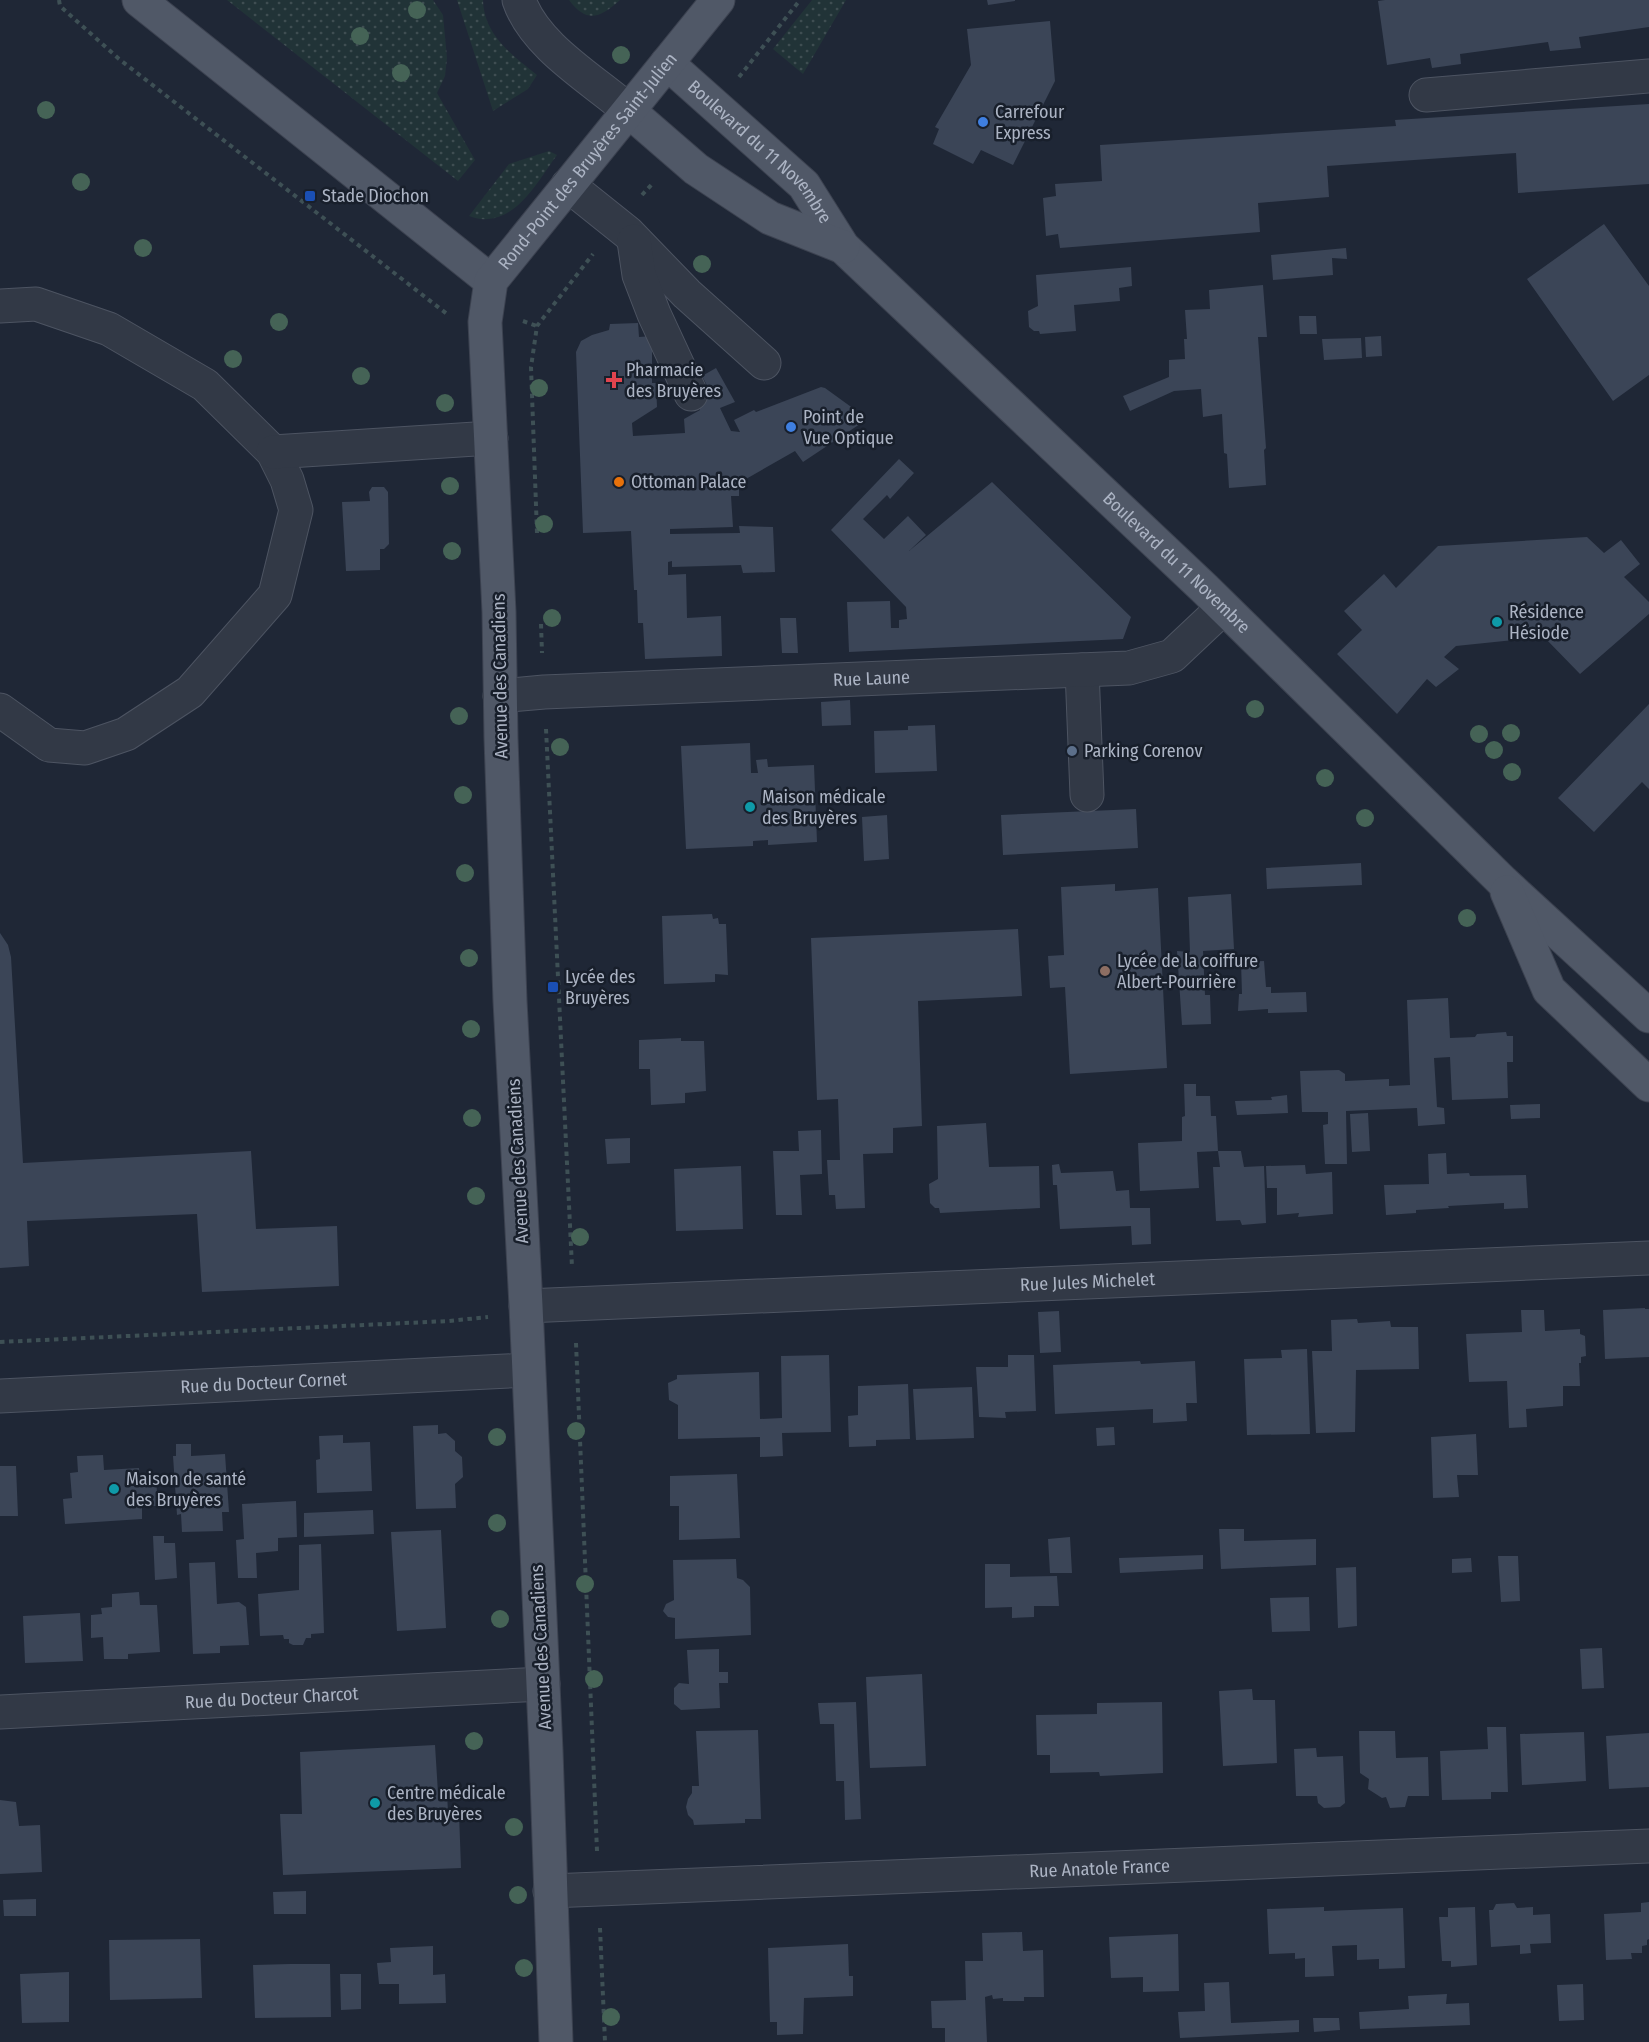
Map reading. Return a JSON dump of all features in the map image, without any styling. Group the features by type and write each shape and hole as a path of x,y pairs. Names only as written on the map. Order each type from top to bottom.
{"main road":[{"name":"Rond-Point des Bruyères Saint-Julien","path":"139,0 491,281 718,0"},
{"name":"Boulevard du 11 Novembre","path":"667,63 804,185 843,247 1223,608 1503,882 1649,1016"},
{"name":"Boulevard du 11 Novembre","path":"629,111 696,169 770,218 843,247"},
{"name":"Avenue des Canadiens","path":"491,281 485,322 510,1001 543,1684 556,2042"},
{"name":"Boulevard du 11 Novembre","path":"1503,882 1550,990 1649,1085"}],"street":[{"path":"519,0 544,41 629,111"},
{"path":"1426,95 1649,76"},
{"path":"568,185 634,241 687,294 764,363"},
{"path":"634,241 639,275 692,394"},
{"path":"0,306 36,304 109,329 205,385 273,452 287,480 296,510 275,595 190,692 126,734 85,748 49,745 0,710"},
{"path":"273,452 491,438"},
{"name":"Rue Laune","path":"500,696 544,692 1129,668 1172,656 1223,608"},
{"path":"1082,670 1087,795"},
{"name":"Rue Jules Michelet","path":"526,1306 1649,1258"},
{"name":"Rue du Docteur Cornet","path":"0,1396 528,1370"},
{"name":"Rue du Docteur Charcot","path":"0,1712 543,1684"},
{"name":"Rue Anatole France","path":"550,1891 1649,1845"}],"path":[{"path":"59,0 60,6 77,23 119,59 441,310 459,322 520,319 537,326 531,368 538,540"},
{"path":"717,106 800,0"},
{"path":"541,622 574,1304 605,2042"},
{"path":"0,1342 449,1321"}],"shaded area":[{"path":"227,0 433,0 443,15 447,58 445,76 437,93 475,160 458,181"},
{"path":"457,0 483,0 488,24 494,34 509,52 537,75 528,89 493,111"},
{"path":"569,0 620,0 606,11 594,16 582,13"},
{"path":"812,0 846,0 803,74 773,49"},
{"path":"549,151 557,155 519,204 499,217 483,219 469,216 509,164"}],"building":[{"path":"987,0 1015,0 1015,1 988,5"},
{"path":"1649,0 1649,27 1579,37 1581,48 1550,51 1548,42 1460,54 1461,64 1432,68 1430,58 1387,65 1378,1"},
{"path":"1050,21 1055,81 1013,165 981,150 973,164 933,144 939,129 935,127 971,65 967,29"},
{"path":"1649,104 1649,184 1518,193 1516,153 1327,166 1329,197 1258,203 1260,232 1060,248 1058,234 1046,236 1043,198 1056,196 1055,184 1102,181 1100,145 1396,126 1395,120"},
{"path":"1604,224 1649,286 1649,375 1613,401 1527,279"},
{"path":"1346,248 1347,259 1332,258 1333,275 1273,280 1271,255"},
{"path":"1131,267 1132,286 1119,288 1120,301 1074,305 1076,331 1040,334 1039,331 1034,331 1029,327 1028,311 1038,306 1036,275"},
{"path":"1263,285 1267,337 1258,337 1266,448 1264,450 1266,485 1229,488 1222,414 1203,417 1201,389 1174,391 1130,411 1123,396 1169,377 1169,360 1185,359 1184,339 1187,339 1185,310 1210,309 1209,290"},
{"path":"1299,316 1316,316 1317,334 1300,334"},
{"path":"638,323 639,337 652,336 652,383 656,383 657,407 632,423 633,436 685,433 684,419 700,410 695,401 711,393 702,376 716,368 735,402 720,408 731,431 740,432 734,420 754,410 756,412 821,387 854,409 863,422 803,462 795,451 739,483 739,496 731,496 733,527 670,529 670,534 740,533 739,526 773,527 775,572 743,573 741,565 672,567 672,561 668,562 668,575 686,574 687,618 721,616 722,656 645,659 643,623 638,623 637,590 634,590 631,531 583,533 576,352 581,341 609,330 610,324"},
{"path":"1381,336 1382,356 1366,357 1365,337"},
{"path":"1361,338 1362,358 1324,360 1322,339"},
{"path":"899,459 914,473 890,499 887,495 863,519 884,539 908,516 926,535 909,551 992,482 1131,617 1123,639 849,652 847,602 890,601 891,628 899,628 899,620 907,619 906,607 831,530"},
{"path":"372,487 384,487 388,492 389,544 384,549 380,549 380,570 346,571 342,502 370,501 369,492"},
{"name":"Résidence Hésiode","path":"1587,537 1604,553 1621,540 1640,564 1624,577 1649,602 1649,614 1580,674 1544,637 1456,646 1444,657 1459,669 1436,687 1427,679 1397,714 1337,654 1362,630 1344,611 1384,574 1396,588 1438,546"},
{"path":"780,618 796,618 798,653 782,653"},
{"path":"850,700 851,725 822,726 821,702"},
{"path":"1649,704 1649,789 1642,782 1594,832 1558,798"},
{"path":"935,725 937,771 875,773 874,731 908,730 908,726"},
{"name":"Maison médicale des Bruyères","path":"750,743 751,773 758,773 756,760 767,759 768,767 814,765 817,842 768,845 768,840 753,841 753,846 686,849 681,746"},
{"path":"1136,809 1138,848 1003,855 1001,815"},
{"path":"887,815 889,859 864,861 862,817"},
{"path":"1361,863 1362,885 1267,889 1266,868"},
{"name":"Lycée de la coiffure Albert-Pourrière","path":"1115,884 1115,891 1158,888 1167,1068 1070,1074 1065,987 1050,988 1048,956 1064,955 1061,887"},
{"path":"1231,894 1234,949 1203,951 1205,995 1210,995 1211,1024 1182,1025 1177,951 1190,952 1188,897"},
{"path":"712,914 713,919 718,918 719,924 726,924 728,975 715,974 715,982 664,984 662,916"},
{"path":"1018,929 1022,996 918,1001 922,1126 893,1128 893,1153 863,1154 865,1208 836,1209 835,1195 829,1195 827,1160 840,1160 838,1099 817,1100 811,938"},
{"path":"0,933 8,945 11,957 23,1163 251,1151 256,1229 337,1226 339,1286 202,1292 197,1214 27,1221 29,1266 0,1268"},
{"path":"1264,961 1266,987 1271,987 1271,993 1306,992 1307,1012 1268,1013 1268,1009 1238,1011 1239,994 1242,994 1241,962"},
{"path":"1448,998 1450,1038 1506,1032 1507,1036 1513,1036 1513,1062 1507,1062 1508,1098 1452,1100 1450,1057 1434,1058 1437,1107 1444,1108 1445,1124 1418,1126 1417,1108 1346,1111 1347,1164 1325,1164 1323,1125 1328,1124 1328,1112 1302,1112 1300,1071 1339,1070 1345,1074 1345,1081 1389,1079 1389,1086 1410,1085 1407,1000"},
{"path":"681,1038 681,1041 704,1041 706,1091 685,1093 685,1103 651,1105 650,1069 639,1069 639,1040"},
{"path":"1184,1084 1196,1084 1196,1096 1210,1096 1211,1116 1216,1116 1218,1151 1197,1152 1199,1188 1140,1191 1138,1143 1182,1141 1182,1117 1185,1116"},
{"path":"1287,1095 1288,1113 1237,1115 1235,1101 1272,1100 1271,1097"},
{"path":"1540,1104 1540,1118 1511,1119 1510,1105"},
{"path":"1368,1113 1370,1151 1352,1152 1350,1114"},
{"path":"986,1123 989,1167 1039,1166 1040,1208 940,1213 939,1208 935,1208 930,1203 929,1184 938,1179 937,1126"},
{"path":"821,1130 822,1174 800,1175 802,1215 776,1215 773,1151 799,1151 798,1131"},
{"path":"630,1138 630,1163 607,1164 605,1139"},
{"path":"1218,1151 1241,1151 1244,1167 1264,1166 1266,1223 1242,1225 1240,1220 1216,1221 1213,1167 1220,1167"},
{"path":"1446,1153 1447,1174 1526,1175 1528,1208 1504,1209 1504,1203 1448,1206 1449,1208 1416,1210 1416,1213 1386,1215 1384,1185 1429,1184 1428,1154"},
{"path":"1059,1164 1061,1173 1113,1171 1116,1191 1129,1190 1130,1208 1150,1208 1151,1244 1132,1245 1131,1226 1060,1229 1057,1185 1053,1185 1052,1165"},
{"path":"1305,1165 1306,1174 1332,1172 1333,1214 1298,1217 1299,1213 1277,1215 1277,1188 1267,1188 1266,1166"},
{"path":"741,1166 743,1229 676,1231 674,1169"},
{"path":"1649,1309 1649,1357 1605,1359 1603,1310"},
{"path":"1521,1310 1544,1310 1545,1331 1580,1329 1580,1334 1585,1336 1586,1356 1581,1357 1581,1363 1579,1363 1580,1386 1563,1386 1563,1406 1526,1409 1527,1427 1509,1428 1507,1381 1469,1382 1466,1334 1522,1332"},
{"path":"1059,1311 1061,1352 1040,1353 1038,1312"},
{"path":"1357,1319 1358,1323 1390,1321 1391,1327 1418,1327 1419,1369 1356,1370 1355,1432 1316,1433 1312,1351 1332,1351 1331,1320"},
{"path":"1307,1349 1310,1434 1247,1435 1244,1359 1282,1358 1281,1350"},
{"path":"829,1355 831,1432 782,1433 783,1456 760,1457 760,1437 678,1439 678,1405 669,1400 668,1383 677,1379 677,1375 759,1372 760,1419 782,1418 781,1356"},
{"path":"1008,1355 1034,1355 1036,1411 1005,1412 1006,1418 979,1417 976,1367 1008,1367"},
{"path":"1140,1361 1141,1364 1195,1361 1197,1403 1186,1403 1187,1421 1153,1423 1153,1409 1055,1414 1053,1365"},
{"path":"908,1384 910,1439 876,1440 876,1446 849,1447 848,1416 858,1415 858,1386"},
{"path":"972,1387 974,1438 916,1440 913,1389"},
{"path":"438,1425 438,1434 446,1433 455,1441 455,1451 462,1457 463,1477 455,1484 456,1508 416,1509 413,1426"},
{"path":"1114,1427 1115,1445 1097,1446 1096,1428"},
{"path":"1476,1434 1478,1475 1457,1475 1459,1497 1433,1498 1431,1437"},
{"path":"343,1435 343,1443 370,1442 372,1491 317,1493 316,1460 320,1459 319,1436"},
{"path":"176,1444 191,1444 191,1456 225,1454 229,1512 222,1512 223,1531 182,1532 181,1514 177,1515 173,1456 176,1456"},
{"name":"Maison de santé des Bruyères","path":"103,1455 104,1470 139,1468 140,1480 156,1479 158,1506 142,1506 142,1519 65,1524 63,1499 72,1498 70,1473 78,1472 77,1456"},
{"path":"0,1466 16,1466 18,1516 0,1516"},
{"path":"737,1474 740,1538 679,1540 679,1506 670,1506 670,1476"},
{"path":"296,1501 297,1537 278,1538 278,1551 256,1553 257,1578 238,1578 236,1540 244,1539 242,1504"},
{"path":"373,1510 374,1534 304,1537 304,1513"},
{"path":"1219,1529 1244,1529 1244,1541 1316,1539 1316,1565 1221,1569"},
{"path":"441,1530 446,1628 397,1631 391,1532"},
{"path":"153,1536 164,1536 164,1543 175,1543 177,1578 155,1580"},
{"path":"1070,1537 1072,1573 1050,1573 1048,1539"},
{"path":"321,1544 324,1633 311,1634 311,1638 306,1638 303,1645 289,1643 289,1639 284,1639 283,1635 260,1636 258,1594 299,1590 299,1545"},
{"path":"1203,1555 1203,1569 1120,1573 1119,1558"},
{"path":"1498,1556 1518,1556 1520,1601 1501,1602"},
{"path":"1471,1558 1472,1572 1452,1573 1452,1559"},
{"path":"736,1559 737,1578 750,1587 751,1635 675,1639 675,1618 668,1617 663,1611 666,1604 674,1600 673,1560"},
{"path":"215,1562 217,1604 239,1602 246,1607 249,1645 220,1646 220,1653 193,1654 189,1563"},
{"path":"985,1564 1010,1564 1010,1577 1057,1576 1059,1606 1034,1606 1034,1617 1012,1618 1012,1607 985,1608"},
{"path":"1356,1567 1357,1626 1338,1628 1336,1568"},
{"path":"139,1592 140,1605 157,1605 160,1652 128,1654 128,1659 104,1659 103,1637 91,1638 91,1615 102,1614 101,1608 112,1607 112,1594"},
{"path":"1309,1597 1310,1631 1272,1632 1270,1598"},
{"path":"80,1613 83,1661 25,1663 23,1616"},
{"path":"1602,1648 1604,1688 1582,1689 1580,1649"},
{"path":"719,1649 719,1672 728,1672 728,1683 719,1683 720,1708 681,1710 674,1704 674,1688 679,1683 689,1684 687,1650"},
{"path":"922,1674 926,1766 870,1768 866,1677"},
{"path":"1252,1689 1253,1700 1275,1700 1277,1763 1223,1766 1219,1691"},
{"path":"856,1702 861,1819 845,1820 844,1781 836,1781 834,1724 820,1724 818,1703"},
{"path":"1162,1702 1163,1773 1100,1776 1099,1772 1050,1773 1050,1755 1037,1755 1036,1715 1097,1714 1097,1703"},
{"path":"1487,1727 1506,1727 1508,1792 1491,1792 1491,1799 1442,1800 1440,1751 1488,1749"},
{"path":"758,1730 761,1819 745,1819 745,1823 694,1825 686,1807 692,1793 692,1786 699,1786 696,1731"},
{"path":"1359,1731 1395,1731 1396,1758 1428,1757 1429,1796 1408,1796 1405,1807 1390,1808 1386,1797 1382,1798 1368,1789 1369,1779 1360,1773"},
{"path":"1584,1732 1586,1781 1522,1785 1520,1734"},
{"path":"1649,1733 1649,1787 1609,1789 1606,1736"},
{"name":"Centre médicale des Bruyères","path":"435,1745 438,1793 447,1793 448,1812 459,1813 461,1868 283,1875 280,1814 302,1814 300,1752"},
{"path":"1316,1748 1317,1757 1343,1756 1345,1803 1340,1807 1324,1808 1318,1803 1317,1796 1296,1796 1294,1749"},
{"path":"0,1800 16,1802 19,1826 40,1825 42,1872 0,1874"},
{"path":"306,1891 306,1914 274,1914 273,1892"},
{"path":"36,1899 36,1916 4,1916 3,1900"},
{"path":"1649,1902 1649,1939 1647,1945 1642,1946 1642,1953 1631,1953 1632,1959 1606,1960 1604,1914 1641,1912 1641,1903"},
{"path":"1514,1903 1517,1908 1533,1907 1533,1915 1550,1914 1551,1943 1530,1944 1531,1953 1520,1954 1520,1945 1491,1947 1489,1910 1493,1910 1496,1904"},
{"path":"1324,1907 1324,1911 1403,1908 1405,1968 1379,1969 1379,1959 1357,1960 1357,1945 1332,1946 1334,1976 1305,1977 1305,1958 1295,1959 1295,1953 1269,1954 1267,1909"},
{"path":"1475,1907 1477,1965 1451,1967 1451,1961 1442,1961 1439,1917 1448,1917 1448,1908"},
{"path":"1022,1932 1023,1951 1043,1950 1044,1997 1024,1997 1024,2001 1003,2001 1003,1998 993,1999 992,1995 985,1997 987,2042 945,2042 945,2028 932,2028 931,2001 966,2000 965,1961 983,1961 982,1933"},
{"path":"1178,1934 1179,1991 1143,1992 1143,1977 1111,1978 1109,1937"},
{"path":"200,1939 202,1998 110,2000 109,1940"},
{"path":"848,1944 849,1976 853,1976 853,1996 804,1998 803,2034 777,2035 777,2022 770,2022 768,1948"},
{"path":"433,1946 433,1975 445,1974 446,2003 399,2004 399,1984 379,1984 377,1963 391,1962 390,1948"},
{"path":"330,1964 331,2017 255,2018 253,1965"},
{"path":"69,1972 69,2022 22,2023 20,1974"},
{"path":"340,1974 361,1974 361,2009 341,2010"},
{"path":"1229,1982 1231,2023 1299,2020 1299,2032 1180,2038 1178,2012 1205,2011 1204,1983"},
{"path":"1583,1984 1584,2020 1559,2021 1557,1985"},
{"path":"1447,1994 1446,2004 1469,2003 1470,2025 1360,2029 1359,2012 1409,2009 1408,1996"},
{"path":"1313,2018 1339,2018 1340,2030 1314,2032"}],"place":[{"name":"Carrefour Express","path":"983,122"},
{"name":"Stade Diochon","path":"310,196"},
{"name":"Pharmacie des Bruyères","path":"614,380"},
{"name":"Point de Vue Optique","path":"791,427"},
{"name":"Ottoman Palace","path":"619,482"},
{"name":"Résidence Hésiode","path":"1497,622"},
{"name":"Parking Corenov","path":"1072,751"},
{"name":"Maison médicale des Bruyères","path":"750,807"},
{"name":"Lycée de la coiffure Albert-Pourrière","path":"1105,971"},
{"name":"Lycée des Bruyères","path":"553,987"},
{"name":"Maison de santé des Bruyères","path":"114,1489"},
{"name":"Centre médicale des Bruyères","path":"375,1803"}]}
